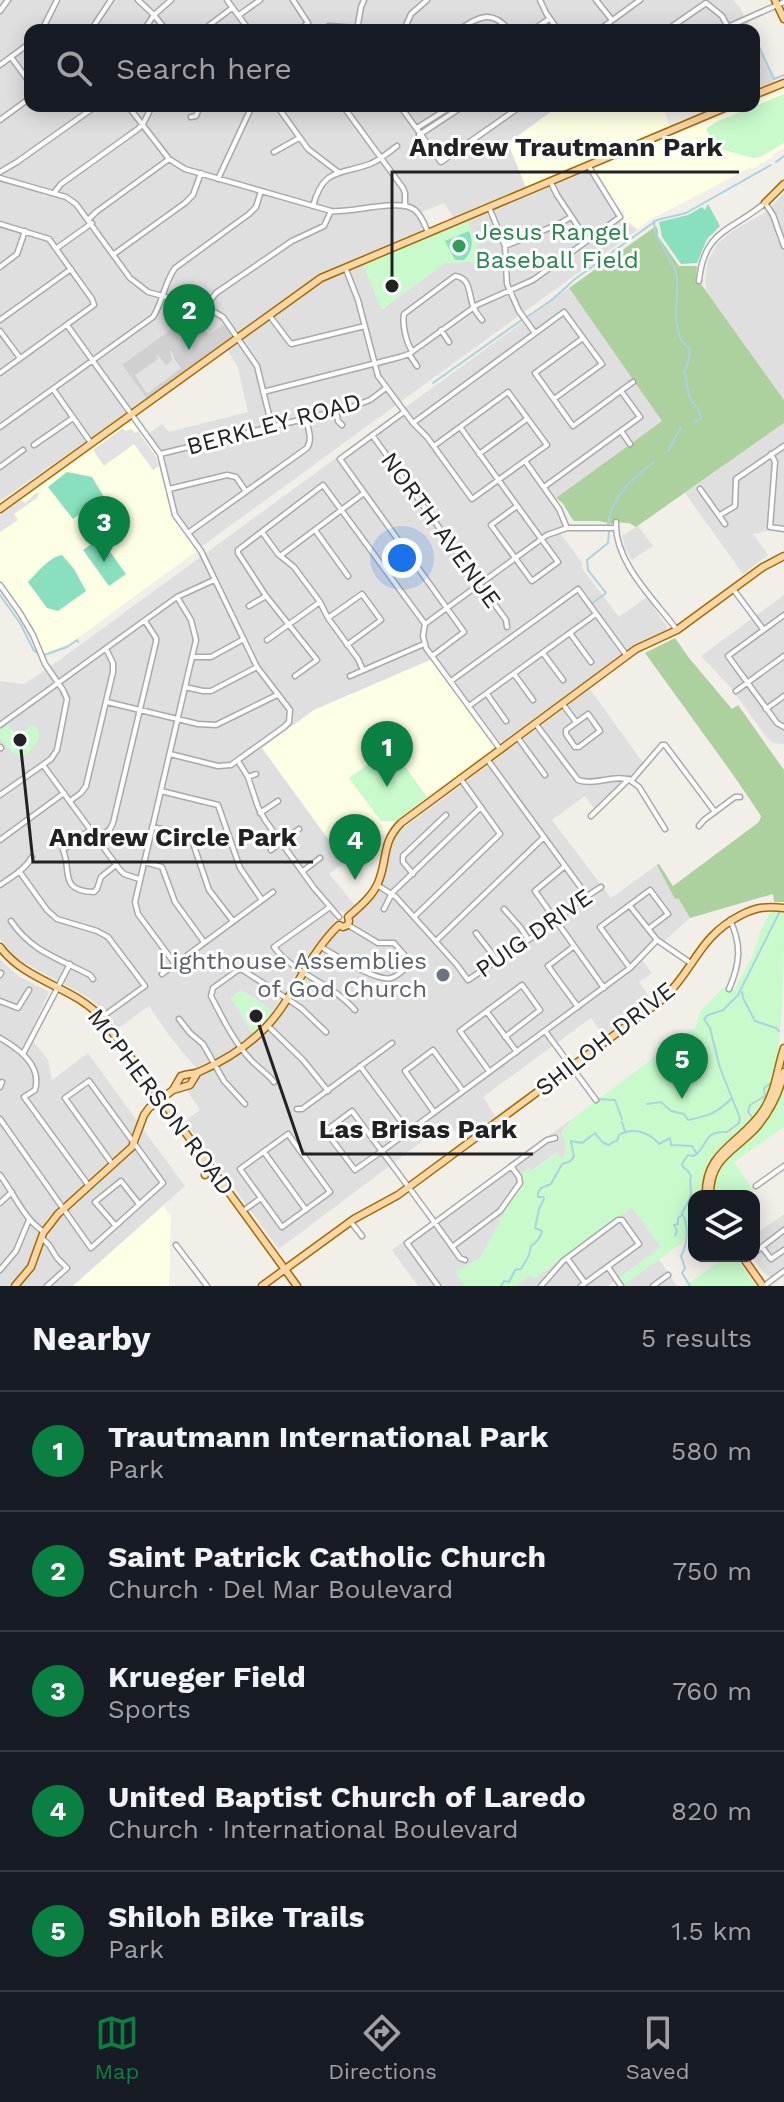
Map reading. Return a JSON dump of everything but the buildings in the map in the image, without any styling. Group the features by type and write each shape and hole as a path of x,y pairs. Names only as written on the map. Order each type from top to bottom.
{"main road":[{"path":"779,2 784,19"},
{"path":"760,93 784,83"},
{"path":"0,509 314,282 714,112"},
{"path":"765,203 784,184"},
{"path":"173,1090 181,1076 214,1064 241,1048 268,1026 319,946 343,915 348,921 371,895 381,874 386,846 396,827 627,656 677,630 769,563 784,556"},
{"name":"SHILOH DRIVE","path":"262,1286 350,1221 408,1187 663,999 679,983 711,936 730,920 756,908 780,907"},
{"name":"MCPHERSON ROAD","path":"0,947 22,969 88,1004 102,1018 296,1284"},
{"path":"708,1190 707,1178 715,1160 751,1125 770,1098 784,1048"},
{"path":"15,1286 31,1267 46,1223 134,1144 144,1115 161,1098 173,1090 188,1087 198,1072"},
{"path":"709,1190 716,1166 763,1119 778,1092 784,1072"},
{"path":"192,1141 206,1168 205,1175"},
{"path":"296,1284 295,1267 300,1259"},
{"path":"747,1262 763,1286"}],"street":[{"path":"0,11 8,0"},
{"path":"45,24 57,0"},
{"path":"95,24 111,0"},
{"path":"138,0 161,24"},
{"path":"148,24 171,0"},
{"path":"227,0 245,24"},
{"path":"238,15 260,0"},
{"path":"293,0 307,24"},
{"path":"358,24 364,0"},
{"path":"406,24 411,14 427,0"},
{"path":"540,0 553,24"},
{"path":"596,0 612,20"},
{"path":"607,24 640,0"},
{"path":"734,24 779,2"},
{"path":"676,24 706,3 722,16 726,24"},
{"path":"211,24 232,8"},
{"path":"467,24 489,17 504,24"},
{"path":"542,24 549,19"},
{"path":"0,65 24,47"},
{"path":"11,57 24,75"},
{"path":"0,120 24,102"},
{"path":"0,172 88,112"},
{"path":"133,112 169,159 185,169 331,211 405,205 420,216 428,233"},
{"path":"54,194 61,184 143,124 149,112"},
{"path":"191,117 198,112"},
{"path":"218,179 249,112"},
{"path":"281,112 308,149 338,172"},
{"path":"347,112 405,193 405,205"},
{"path":"404,112 441,162 513,112"},
{"path":"418,132 449,112"},
{"path":"274,152 299,138"},
{"path":"313,206 321,185 338,172 372,163 397,146"},
{"path":"57,248 90,221 96,212 169,159"},
{"path":"263,392 374,365 411,352 473,307 533,280 620,217 588,165"},
{"path":"114,254 185,203 193,195 201,173"},
{"path":"0,178 66,197 90,221 136,284 148,292 209,309 223,317 255,363 272,427"},
{"path":"550,181 587,241"},
{"path":"0,427 153,317 175,268 249,214 256,207 261,191"},
{"path":"699,281 702,261 710,243 765,203 773,215 784,246"},
{"path":"489,207 505,246 506,280 510,291 519,311 535,333"},
{"path":"209,309 216,293 292,241 324,226 331,211"},
{"path":"505,246 571,217"},
{"path":"0,224 45,236 57,248 94,305 0,373"},
{"path":"0,267 17,254 25,231"},
{"path":"345,267 358,300 378,376 472,499 547,445 508,392 434,446"},
{"path":"0,320 71,269"},
{"path":"417,366 403,317 406,311 458,276 466,281 473,307 482,320"},
{"path":"413,423 564,312 602,364 554,399"},
{"path":"269,315 291,344 365,326"},
{"path":"67,325 160,454 174,512 201,551 257,667 290,710 289,722 284,727 231,765 218,766 170,754"},
{"path":"441,330 449,342"},
{"path":"0,331 21,359"},
{"path":"583,338 535,373 573,426 633,382"},
{"name":"BERKLEY ROAD","path":"160,454 358,405 386,388"},
{"path":"53,389 92,443"},
{"path":"544,487 640,417 621,391"},
{"path":"336,411 342,425"},
{"path":"404,412 340,459 464,632 432,656"},
{"path":"34,445 73,418"},
{"path":"188,533 307,448 310,438 306,419"},
{"path":"479,454 527,419"},
{"path":"460,427 558,562 532,581 491,525 517,506"},
{"path":"621,431 630,444"},
{"name":"NORTH AVENUE","path":"372,435 506,620 507,627"},
{"path":"720,515 735,506 736,479 784,446"},
{"path":"0,467 23,450"},
{"path":"771,454 775,462 770,527 784,529"},
{"path":"525,461 563,515 567,528"},
{"path":"169,489 227,475 236,477 246,491"},
{"path":"295,676 317,660 266,596 238,550 323,485 425,624"},
{"path":"700,489 725,524"},
{"path":"280,556 364,493"},
{"path":"500,749 424,644 425,624 541,539 567,528 616,525 623,557 677,630"},
{"path":"315,530 348,576"},
{"path":"262,532 320,602 363,670"},
{"path":"1,722 177,597 214,580"},
{"path":"0,585 20,613 45,664 67,699 57,750 51,759 0,795"},
{"path":"451,681 578,589 627,656"},
{"path":"733,589 764,629"},
{"path":"328,618 362,594 381,620 347,645"},
{"path":"249,606 266,596"},
{"path":"175,964 136,909 135,902 196,640 194,629 177,597"},
{"path":"267,640 320,602"},
{"path":"469,706 596,614"},
{"path":"784,615 728,656 777,723 784,727"},
{"path":"98,839 113,823 156,642 145,621"},
{"path":"570,633 591,662"},
{"path":"192,657 211,657 242,640"},
{"path":"350,676 424,644"},
{"path":"70,801 86,786 107,702 113,663 106,649"},
{"path":"543,653 563,680"},
{"path":"736,691 784,656"},
{"path":"185,687 211,691 257,667"},
{"path":"514,674 533,700"},
{"path":"487,694 506,721"},
{"path":"107,702 216,725 277,695"},
{"path":"766,709 784,696"},
{"path":"562,703 576,722"},
{"path":"590,715 600,731 575,747 565,732 576,722 590,715"},
{"path":"535,723 578,780 630,780 639,787 665,829"},
{"path":"517,737 545,775"},
{"path":"591,816 662,745 668,748 715,812"},
{"path":"487,759 587,896"},
{"path":"238,761 248,777 260,813 339,921"},
{"path":"43,765 116,865 124,874 139,879"},
{"path":"248,777 256,774"},
{"path":"414,917 500,834 460,778"},
{"path":"161,791 218,805 240,868 262,900"},
{"path":"0,840 64,793"},
{"path":"699,826 735,797 740,797"},
{"path":"260,813 278,801"},
{"path":"384,909 392,893 481,807"},
{"path":"413,874 404,864 403,856 446,815"},
{"path":"152,827 181,833 192,840 209,890 233,921"},
{"path":"271,850 299,829"},
{"path":"63,850 90,830"},
{"path":"377,885 392,893 436,941 544,837"},
{"path":"58,844 67,860 66,874 78,889 94,892 101,877 116,865"},
{"path":"0,885 32,857"},
{"path":"302,871 320,858"},
{"path":"144,862 162,867 175,902 204,943"},
{"path":"565,866 535,891 604,988"},
{"path":"19,871 57,919 108,937 145,986 102,1018"},
{"name":"PUIG DRIVE","path":"436,941 468,980 601,887"},
{"path":"630,968 600,927 650,890 668,914 648,929"},
{"path":"162,974 273,892"},
{"path":"630,905 657,940 692,964"},
{"path":"330,907 274,947 285,960 342,996 355,1010"},
{"path":"504,909 528,939"},
{"path":"729,989 740,956 730,920"},
{"path":"11,921 31,945 93,979"},
{"path":"319,946 354,966 385,978 392,978 408,965 407,958 394,943 378,943 348,921"},
{"path":"476,933 497,960"},
{"path":"465,1260 460,1258 382,1151 352,1111 328,1129 327,1133 355,1170 382,1151 604,988 630,968 657,940"},
{"path":"574,947 548,966 578,1007"},
{"path":"23,1054 70,964"},
{"path":"274,1082 241,1048 211,996 213,988 241,970 310,1015 326,1032"},
{"path":"490,1071 460,1031 522,985 540,1010 505,1037"},
{"path":"0,1001 18,1008 29,990"},
{"path":"487,1011 517,1052"},
{"path":"179,1019 203,1044 224,1081 245,1104"},
{"path":"268,1026 303,1060 328,1091"},
{"path":"545,1031 596,1100"},
{"path":"0,1038 23,1054 32,1065 37,1081 35,1090 24,1097 89,1186"},
{"path":"297,1109 302,1109 328,1091 392,1043"},
{"path":"434,1112 405,1071 433,1050 463,1091"},
{"path":"360,1066 408,1131"},
{"path":"0,1119 61,1211 91,1248 163,1183 89,1081 65,1098 113,1165"},
{"path":"288,1134 330,1192 282,1227 240,1169 264,1152 288,1134"},
{"path":"438,1286 407,1243 547,1140 555,1138"},
{"path":"264,1152 306,1210"},
{"path":"452,1247 503,1207 520,1183 511,1166"},
{"path":"756,1186 784,1166"},
{"path":"0,1175 22,1212 67,1268 47,1286"},
{"path":"115,1226 95,1202 121,1181 139,1204"},
{"path":"0,1203 12,1192"},
{"path":"243,1211 261,1198"},
{"path":"0,1270 16,1251 29,1220"},
{"path":"541,1286 558,1265 567,1258 618,1220 622,1220 639,1244 583,1284 567,1258"},
{"path":"350,1221 362,1236"},
{"path":"784,1230 762,1247 771,1259 784,1250"},
{"path":"176,1245 207,1286"},
{"path":"608,1267 621,1286"},
{"path":"763,1286 784,1271"},
{"path":"653,1286 668,1275"}],"shaded area":[{"path":"0,0 733,0 739,6 749,24 24,24 24,112 551,112 508,143 526,187 454,218 444,203 417,214 422,232 318,277 239,332 228,321 209,335 122,365 147,399 0,501"},
{"path":"760,49 774,82 760,88"},
{"path":"784,90 784,148 752,169 648,221 639,229 624,219 624,211 618,208 594,172 596,168 731,112 760,112 760,100"},
{"path":"551,112 664,112 670,127 526,187 508,143"},
{"path":"585,171 590,173 619,218 637,230 201,547 177,514 161,451 148,434 162,424 169,432 248,412 238,368 227,349 315,285 363,264 382,309 445,263 483,261 467,220"},
{"path":"784,193 784,400 707,292 705,279 708,261 717,244 734,230 766,212"},
{"path":"569,288 663,420 552,501 565,524 557,529 619,617 647,597 667,627 665,633 629,649 502,742 436,657 314,710 262,748 345,862 329,874 355,905 347,912 339,911 334,924 311,950 273,1011 241,990 231,998 253,1034 224,1054 196,1068 149,1006 117,1029 105,1012 89,998 16,958 0,939 0,681 24,684 47,669"},
{"path":"228,321 239,332 147,399 122,365 180,323 206,331 209,335"},
{"path":"170,351 181,368 147,394 135,375 158,359 158,355 166,365 172,360"},
{"path":"129,422 133,423 157,456 173,515 198,550 71,643 42,655 31,626 0,581 0,514"},
{"path":"784,423 784,527 774,526 753,534 768,555 743,574 685,493"},
{"path":"123,428 135,433 138,431 159,466 153,470 134,444 104,466 93,450"},
{"path":"39,493 37,498 14,514 18,520 0,532 0,515 21,500 25,503"},
{"path":"638,526 653,546 632,560 622,536"},
{"path":"784,595 784,744 773,743 767,738 731,688 701,656"},
{"path":"431,660 495,749 427,797 393,750 349,778 381,821 395,821 387,832 345,862 262,748 314,710"},
{"path":"590,689 643,763 595,810 585,796 552,820 611,898 657,865 690,918 664,941 656,944 642,960 652,973 639,982 652,1001 604,1037 591,1018 483,1097 496,1117 463,1142 448,1122 279,1249 185,1121 200,1110 187,1091 198,1077 264,1033 276,1020 324,945 337,932 347,930 353,918 377,894 397,833"},
{"path":"0,960 20,977 49,992 29,1036 48,1060 52,1080 88,1053 137,1121 127,1147 47,1219 26,1270 10,1286 0,1286"},
{"path":"569,1121 561,1132 566,1142 565,1156 561,1158 556,1153 531,1171 481,1257 456,1273 465,1286 418,1286 392,1250"},
{"path":"143,1129 185,1186 73,1286 20,1286 35,1269 55,1222 131,1154 139,1144"},
{"path":"163,1206 171,1215 169,1286 73,1286"},
{"path":"632,1207 661,1247 608,1286 515,1286 530,1275 534,1279"},
{"path":"784,1214 784,1267 770,1277 756,1262 760,1262 760,1231"},
{"path":"659,1259 677,1286 622,1286"}],"green space":[{"path":"784,94 784,143 753,158 720,149 707,128 740,112 760,112 760,104"},
{"path":"708,204 720,226 707,239 697,263 681,264 662,237 659,222 688,215 702,207 705,210"},
{"path":"467,220 483,261 445,263 381,309 363,264"},
{"path":"656,226 658,236 679,266 697,266 696,277 784,400 784,423 636,527 629,523 574,521 556,498 662,421 569,288"},
{"name":"Jesus Rangel Baseball Field","path":"469,231 472,243 469,254 464,260 455,260 445,241"},
{"path":"67,472 92,477 104,497 73,519 48,487"},
{"path":"100,538 126,574 109,586 83,550"},
{"path":"62,555 86,591 58,611 47,608 28,582 48,562"},
{"path":"675,638 732,709 738,705 784,770 784,902 774,902 773,894 690,918 678,898 675,899 657,865 673,886 759,822 761,816 645,653"},
{"path":"8,725 17,736 31,726 37,727 38,740 23,756 12,752 0,739 0,731"},
{"path":"388,750 393,750 427,797 395,821 381,821 349,778"},
{"path":"771,911 784,913 781,1026 775,1070 770,1091 762,1106 710,1164 704,1190 688,1190 688,1238 624,1285 619,1278 661,1247 632,1207 534,1279 530,1275 515,1286 465,1286 455,1273 481,1257 507,1208 524,1184 521,1174 529,1168 532,1171 557,1153 561,1158 565,1156 566,1142 561,1132 569,1121 696,1026 700,1012 724,987 734,990 752,957"},
{"path":"241,990 273,1011 253,1034 231,998"},
{"path":"784,1085 784,1127 734,1162 753,1190 713,1190 722,1165 762,1125"},
{"path":"719,1262 739,1262 756,1286 685,1286"}],"waterway":[{"path":"760,49 774,79 784,75"},
{"path":"776,162 784,156"},
{"path":"527,317 657,220 686,213 771,165"},
{"path":"654,221 655,232 677,277 676,320 682,340 690,350 684,371 689,397 701,419 694,422"},
{"path":"433,383 523,319"},
{"path":"668,451 681,428"},
{"path":"608,524 619,497 654,462"},
{"path":"591,604 606,593 588,570 587,560 608,543 609,531"},
{"path":"0,595 37,652"},
{"path":"44,655 78,642"},
{"path":"501,1286 504,1281 509,1282 515,1270 521,1269 531,1246 541,1235 542,1231 535,1228 544,1199 538,1197 538,1193 541,1188 551,1184 562,1164 574,1157 571,1141 582,1143 595,1133 609,1145 617,1141 619,1135 635,1131 646,1134 659,1144 670,1138 671,1145 692,1146 697,1154 711,1135 727,1132 739,1123 740,1118 720,1068 710,1028 704,1019 723,1010 738,995 780,911"},
{"path":"742,992 755,1021 779,1031"},
{"path":"752,1117 748,1112 750,1105 765,1096 764,1088 771,1083"},
{"path":"598,1099 615,1100 622,1119"},
{"path":"647,1104 661,1102 671,1111 684,1114 688,1120 711,1114 731,1099"},
{"path":"622,1122 625,1132"},
{"path":"690,1286 682,1273 685,1268 681,1256 687,1234 682,1213 690,1198 691,1176 682,1164 688,1155 697,1154"},
{"path":"675,1236 677,1231 674,1225 678,1224 678,1218 682,1215"}],"place":[{"name":"Jesus Rangel Baseball Field","path":"459,246"},
{"name":"Andrew Trautmann Park","path":"392,286"},
{"name":"Saint Patrick Catholic Church","path":"189,350"},
{"name":"Krueger Field","path":"104,562"},
{"name":"Andrew Circle Park","path":"20,740"},
{"name":"Trautmann International Park","path":"387,787"},
{"name":"United Baptist Church of Laredo","path":"355,880"},
{"name":"Lighthouse Assemblies of God Church","path":"443,975"},
{"name":"Las Brisas Park","path":"256,1016"},
{"name":"Shiloh Bike Trails","path":"682,1099"}]}
